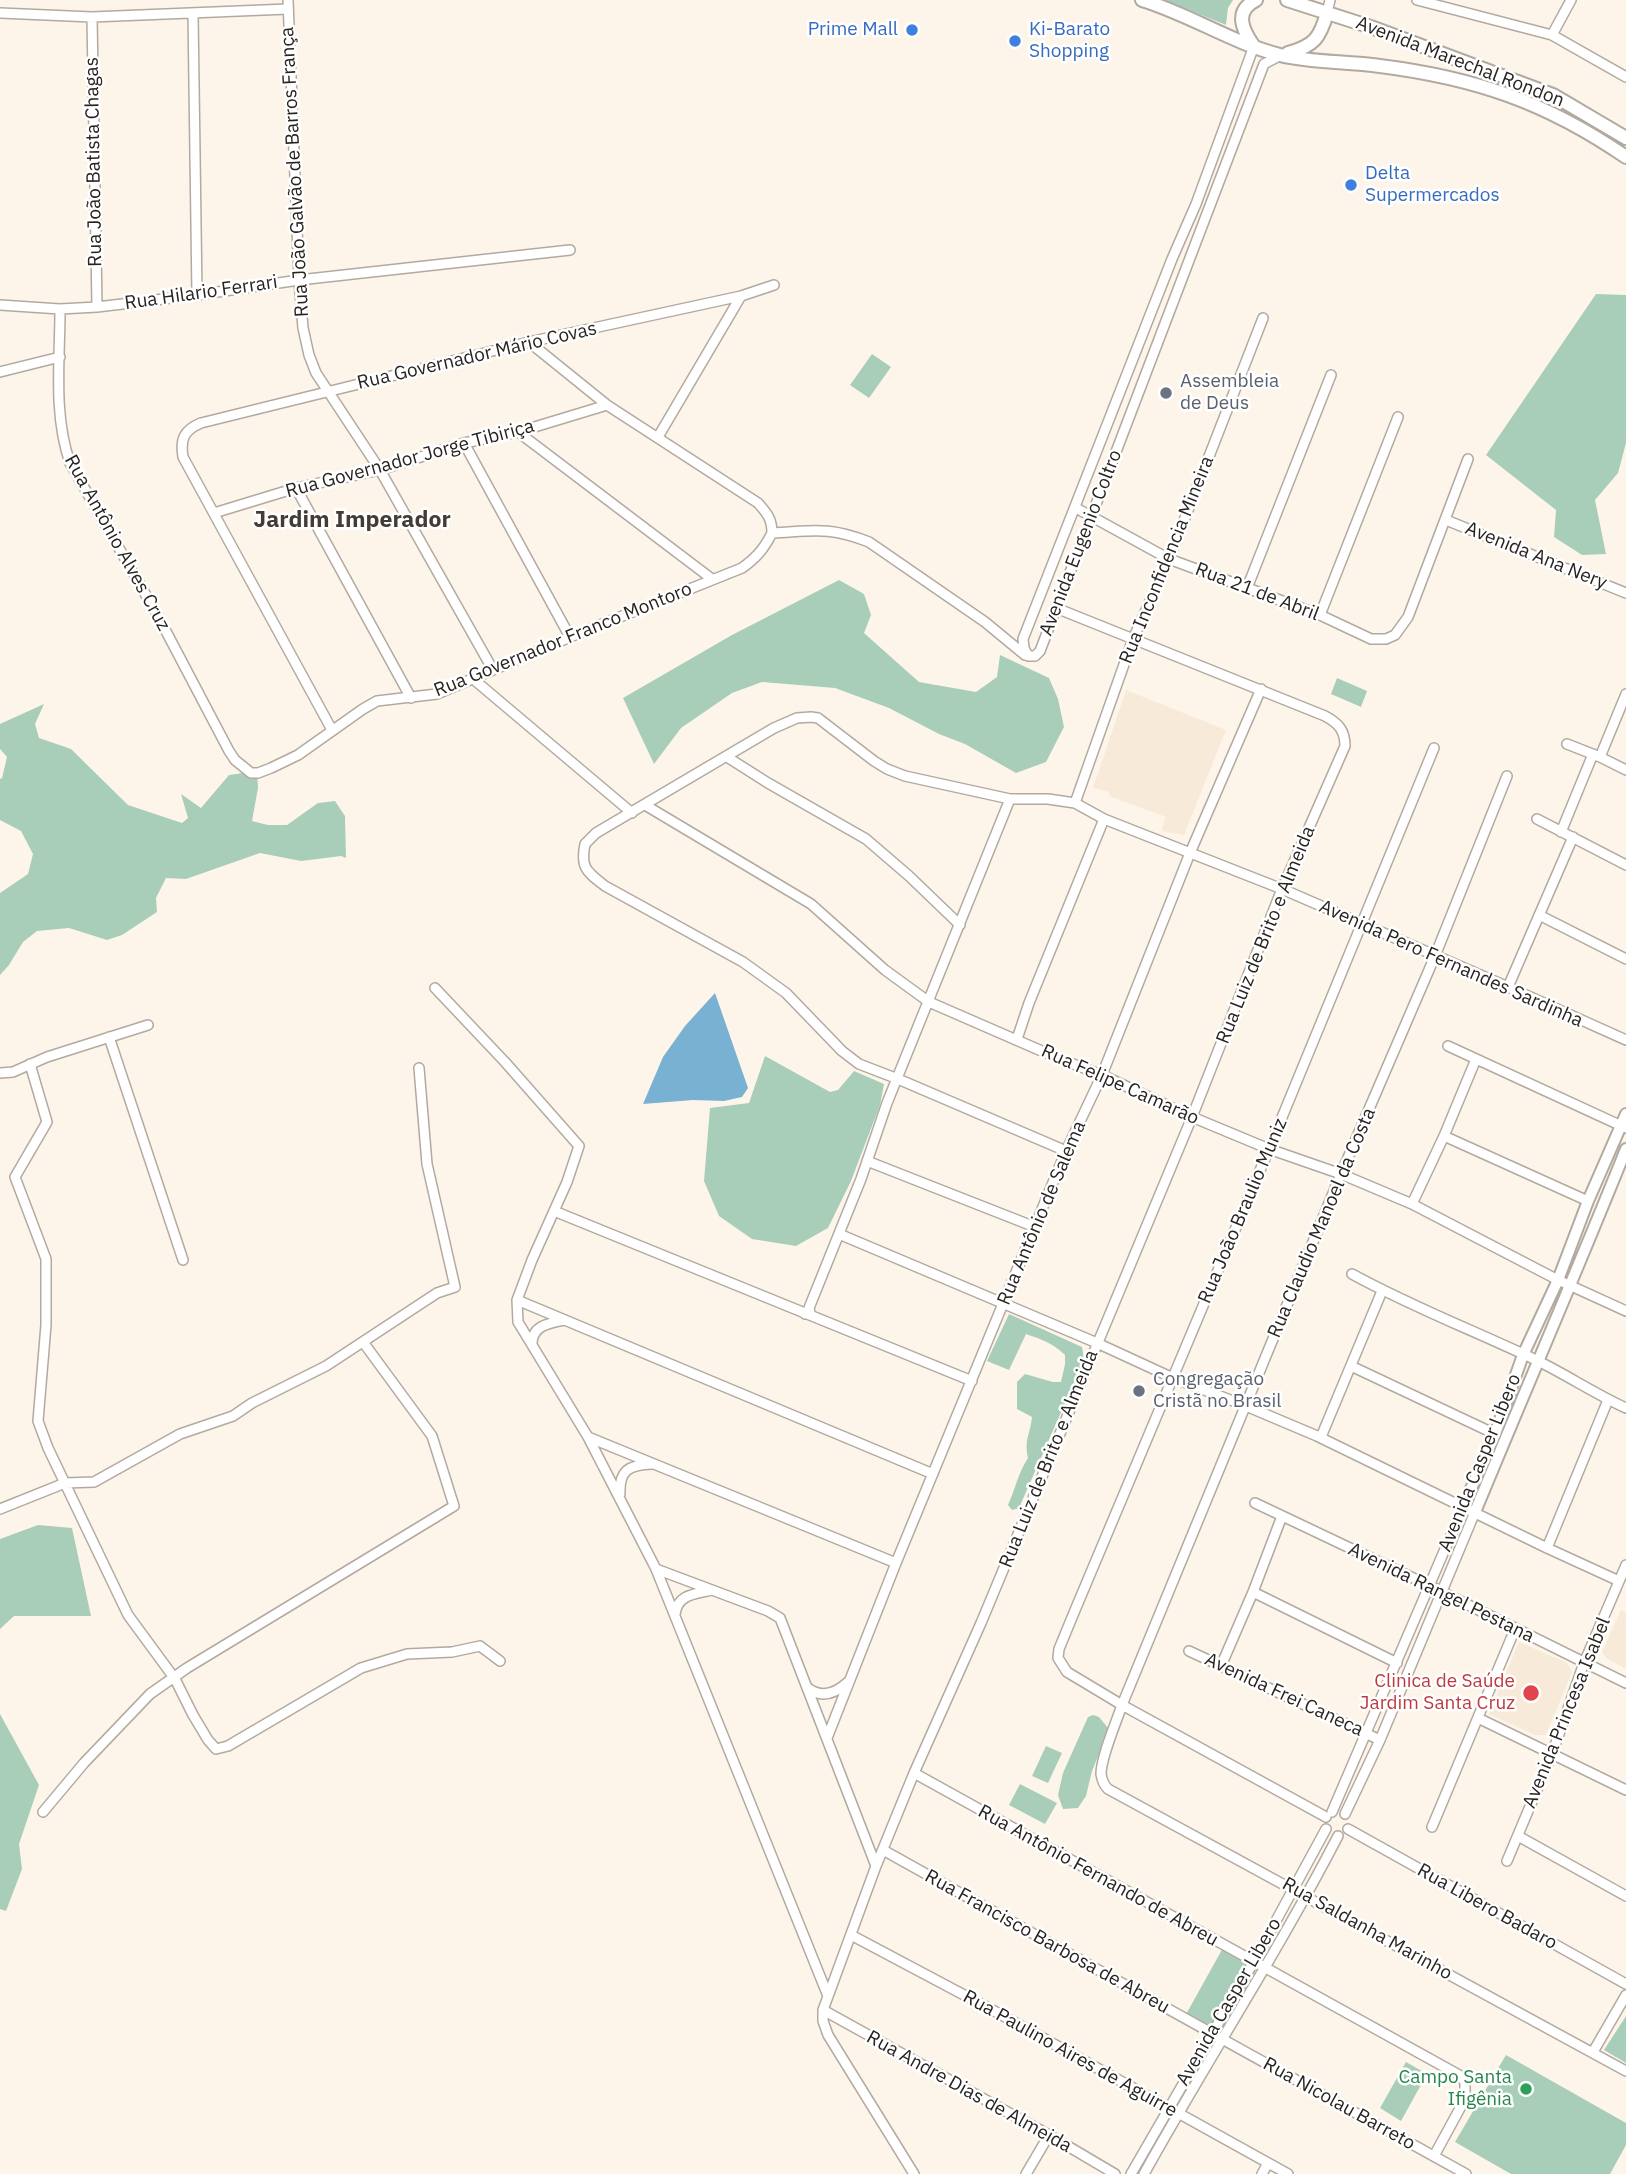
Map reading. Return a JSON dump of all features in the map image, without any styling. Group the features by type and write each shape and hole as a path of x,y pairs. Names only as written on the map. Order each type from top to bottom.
{"main road":[{"name":"Avenida Marechal Rondon","path":"1142,0 1281,55 1437,74 1522,99 1600,139 1626,157"},
{"path":"1254,46 1245,32 1241,15 1244,9 1256,0"},
{"name":"Avenida Marechal Rondon","path":"1287,0 1305,6 1329,6 1371,27 1553,95 1626,138"},
{"path":"1305,6 1314,19 1318,37"},
{"path":"1281,55 1311,45 1318,37 1329,6"}],"street":[{"path":"1417,0 1552,35 1626,77"},
{"path":"1552,35 1571,0"},
{"path":"0,13 92,17 193,14 288,5"},
{"name":"Rua João Galvão de Barros França","path":"288,5 299,280 303,328 309,355 328,391 380,470 493,670"},
{"path":"193,14 197,295"},
{"name":"Rua João Batista Chagas","path":"92,17 97,307"},
{"name":"Avenida Eugenio Coltro","path":"1254,46 1196,204 1023,639 1028,656 1035,656 1040,651 1264,64 1281,55"},
{"path":"1196,204 1208,206"},
{"name":"Rua Hilario Ferrari","path":"0,305 60,309 97,307 299,280 570,250"},
{"name":"Rua Governador Mário Covas","path":"214,513 183,457 181,445 184,434 201,423 529,342 741,296 774,285"},
{"path":"658,437 741,296"},
{"name":"Rua Antônio Alves Cruz","path":"60,309 59,416 70,463 158,616 235,760"},
{"name":"Rua Inconfidencia Mineira","path":"1076,803 1133,639 1170,559 1263,318"},
{"path":"529,342 607,405 758,503 768,513 772,533 823,529 869,542 985,622 1028,656"},
{"path":"1136,354 1150,359"},
{"path":"0,372 60,357"},
{"path":"1247,588 1331,375"},
{"name":"Rua Governador Jorge Tibiriça","path":"214,513 296,488 380,470 464,443 518,432 607,405"},
{"path":"1320,615 1398,417"},
{"path":"518,432 712,579"},
{"path":"464,443 570,636"},
{"path":"1446,520 1468,459"},
{"path":"296,488 411,698"},
{"name":"Rua 21 de Abril","path":"1076,508 1170,559 1320,615 1378,640 1386,639 1401,629 1408,617 1446,520"},
{"path":"214,513 332,730"},
{"name":"Avenida Ana Nery","path":"1446,520 1626,593"},
{"name":"Rua Governador Franco Montoro","path":"235,760 245,770 258,773 298,755 377,701 437,694 570,636 742,568 765,548 772,533"},
{"path":"1056,608 1261,689"},
{"path":"472,678 632,813"},
{"name":"Rua Luiz de Brito e Almeida","path":"823,2010 876,1866 914,1773 981,1623 1192,1117 1282,889 1345,746 1344,733 1335,721 1261,689"},
{"name":"Rua Antônio de Salema","path":"827,1738 895,1563 1066,1151 1102,1075 1190,853 1261,689"},
{"path":"1561,832 1626,694"},
{"name":"Avenida Pero Fernandes Sardinha","path":"727,757 785,722 797,718 818,718 887,769 905,776 1010,799 1048,799 1076,803 1104,819 1282,889 1626,1040"},
{"path":"1567,744 1626,770"},
{"name":"Rua João Braulio Muniz","path":"1122,1705 1066,1672 1058,1658 1059,1648 1434,748"},
{"path":"960,925 866,839 727,757 596,833 585,844 584,864 589,873 605,886 743,962 786,993 842,1051 859,1064 1066,1151"},
{"name":"Rua Claudio Manoel da Costa","path":"1108,1789 1101,1775 1122,1705 1341,1174 1435,956 1507,776"},
{"path":"805,1314 810,1313 809,1308 887,1103 1010,799"},
{"name":"Rua Felipe Camarão","path":"645,805 811,904 885,970 929,1002 1102,1075 1192,1117 1412,1204 1558,1280 1626,1311"},
{"path":"1017,1039 1104,819"},
{"path":"1537,819 1626,865"},
{"path":"1508,987 1573,837"},
{"path":"1539,915 1626,959"},
{"path":"435,988 579,1146 567,1182 517,1300 518,1322 588,1437 656,1569 828,1996"},
{"path":"0,1073 13,1072 148,1025"},
{"path":"109,1037 183,1260"},
{"path":"1448,1046 1624,1127"},
{"path":"1412,1204 1476,1059"},
{"path":"30,1064 47,1122 15,1177 46,1259 46,1325 38,1421 48,1448 128,1615 174,1677 208,1740 216,1749 228,1746 361,1668 407,1654 452,1652 480,1646 499,1661"},
{"path":"0,1509 65,1483 93,1482 180,1434 233,1416 252,1403 326,1366 437,1293 455,1287 428,1164 419,1068"},
{"name":"Avenida Casper Libero","path":"1329,1814 1495,1434 1523,1354 1558,1280 1588,1201 1624,1127 1626,1114"},
{"path":"1444,1136 1588,1201"},
{"name":"Avenida Casper Libero","path":"1345,1814 1380,1740 1626,1149"},
{"path":"867,1161 1035,1227"},
{"path":"554,1211 972,1381"},
{"path":"839,1234 1173,1378 1321,1437 1619,1581"},
{"path":"1352,1274 1382,1291 1523,1354 1626,1408"},
{"path":"1321,1437 1382,1291"},
{"path":"517,1300 933,1474"},
{"path":"532,1345 532,1338 541,1326 565,1320"},
{"path":"43,1812 84,1763 150,1694 454,1506 432,1436 363,1342"},
{"path":"1351,1366 1495,1434"},
{"path":"1547,1548 1608,1400"},
{"path":"588,1437 895,1563"},
{"path":"620,1499 622,1473 637,1466 654,1464"},
{"name":"Avenida Rangel Pestana","path":"1255,1503 1626,1683"},
{"path":"1221,1666 1282,1516"},
{"name":"Avenida Princesa Isabel","path":"1507,1861 1552,1754 1584,1663 1626,1565"},
{"path":"656,1569 768,1611 780,1618 876,1866"},
{"path":"675,1616 680,1600 688,1595 713,1590"},
{"path":"1253,1592 1397,1663"},
{"path":"1432,1827 1515,1629"},
{"name":"Avenida Frei Caneca","path":"1189,1651 1380,1740"},
{"path":"805,1683 813,1692 827,1694 841,1689 850,1680"},
{"path":"1122,1705 1329,1814"},
{"path":"1478,1718 1626,1790"},
{"name":"Rua Antônio Fernando de Abreu","path":"914,1773 1458,2075 1465,2082 1465,2099 1433,2156"},
{"name":"Rua Saldanha Marinho","path":"1108,1789 1626,2071"},
{"path":"1338,1811 1345,1814 1349,1821 1348,1829 1338,1836 1330,1834 1324,1823 1329,1814 1338,1811"},
{"name":"Avenida Casper Libero","path":"1131,2174 1253,1963 1326,1829"},
{"name":"Rua Libero Badaro","path":"1348,1829 1626,1984"},
{"name":"Avenida Casper Libero","path":"1144,2174 1177,2113 1229,2030 1306,1896 1338,1836"},
{"path":"1518,1836 1626,1896"},
{"name":"Rua Francisco Barbosa de Abreu","path":"884,1850 1212,2033"},
{"name":"Rua Paulino Aires de Aguirre","path":"851,1935 1288,2174"},
{"path":"1593,2052 1626,1995"},
{"path":"823,2010 823,2021 828,2035 914,2174"},
{"name":"Rua Andre Dias de Almeida","path":"823,2010 1115,2174"},
{"name":"Rua Nicolau Barreto","path":"1212,2033 1466,2174"},
{"path":"1026,2174 1049,2135"},
{"path":"1262,2174 1268,2163"}],"shaded area":[{"path":"1126,690 1226,730 1184,835 1161,831 1166,817 1109,796 1109,792 1093,788"},
{"path":"1621,1610 1626,1612 1626,1669 1606,1658 1602,1652"},
{"name":"Clinica de Saúde Jardim Santa Cruz","path":"1519,1642 1567,1663 1572,1672 1546,1735 1535,1735 1489,1714"}],"green space":[{"path":"1165,0 1233,0 1228,8 1226,25"},
{"path":"1596,294 1626,295 1626,443 1618,473 1595,500 1606,554 1582,555 1554,537 1556,510 1486,455"},
{"path":"872,354 891,367 869,398 850,385"},
{"path":"839,580 864,594 871,615 864,633 919,682 976,692 997,677 1000,655 1049,678 1058,699 1064,727 1046,762 1016,773 965,744 889,708 835,688 762,682 732,693 681,728 654,764 623,698 732,635"},
{"path":"1337,678 1367,691 1361,707 1331,694"},
{"path":"44,704 35,724 39,738 71,749 128,805 182,823 188,818 181,794 201,808 229,775 257,771 258,788 252,821 268,825 287,825 318,803 335,801 345,816 346,858 341,856 301,861 260,853 186,879 166,878 156,898 157,912 122,935 107,940 69,928 37,931 23,942 0,975 0,893 28,874 33,854 21,831 0,820 0,779 7,757 0,749 0,724"},
{"path":"765,1056 830,1092 838,1090 854,1071 884,1084 880,1105 851,1181 828,1228 796,1246 752,1239 719,1216 704,1181 710,1108 749,1103"},
{"path":"1009,1314 1082,1347 1084,1360 1019,1508 1012,1510 1008,1505 1028,1458 1027,1442 1032,1417 1017,1409 1017,1382 1025,1374 1061,1382 1065,1355 1047,1342 1026,1334 1009,1370 987,1361"},
{"path":"38,1525 72,1528 91,1616 14,1616 0,1629 0,1539"},
{"path":"0,1714 39,1785 19,1844 22,1869 6,1911 0,1909"},
{"path":"1088,1717 1099,1717 1109,1729 1092,1771 1086,1796 1078,1808 1063,1809 1058,1795 1063,1773"},
{"path":"1046,1746 1062,1753 1048,1783 1032,1776"},
{"path":"1020,1784 1057,1803 1045,1824 1009,1805"},
{"path":"1224,1946 1252,1962 1212,2033 1184,2018"},
{"path":"1626,2016 1626,2063 1604,2050"},
{"name":"Campo Santa Ifigênia","path":"1506,2055 1626,2123 1626,2145 1610,2174 1511,2174 1455,2142"},
{"path":"1406,2062 1427,2074 1401,2121 1380,2108"}],"water":[{"path":"715,993 748,1088 742,1097 724,1101 693,1100 643,1104 663,1057 685,1026"}],"place":[{"name":"Prime Mall","path":"912,30"},
{"name":"Ki-Barato Shopping","path":"1015,41"},
{"name":"Delta Supermercados","path":"1351,185"},
{"name":"Assembleia de Deus","path":"1166,393"},
{"name":"Congregação Cristã no Brasil","path":"1139,1391"},
{"name":"Clinica de Saúde Jardim Santa Cruz","path":"1531,1693"},
{"name":"Campo Santa Ifigênia","path":"1526,2089"}],"district":[{"name":"Jardim Imperador","path":"352,520"}]}
